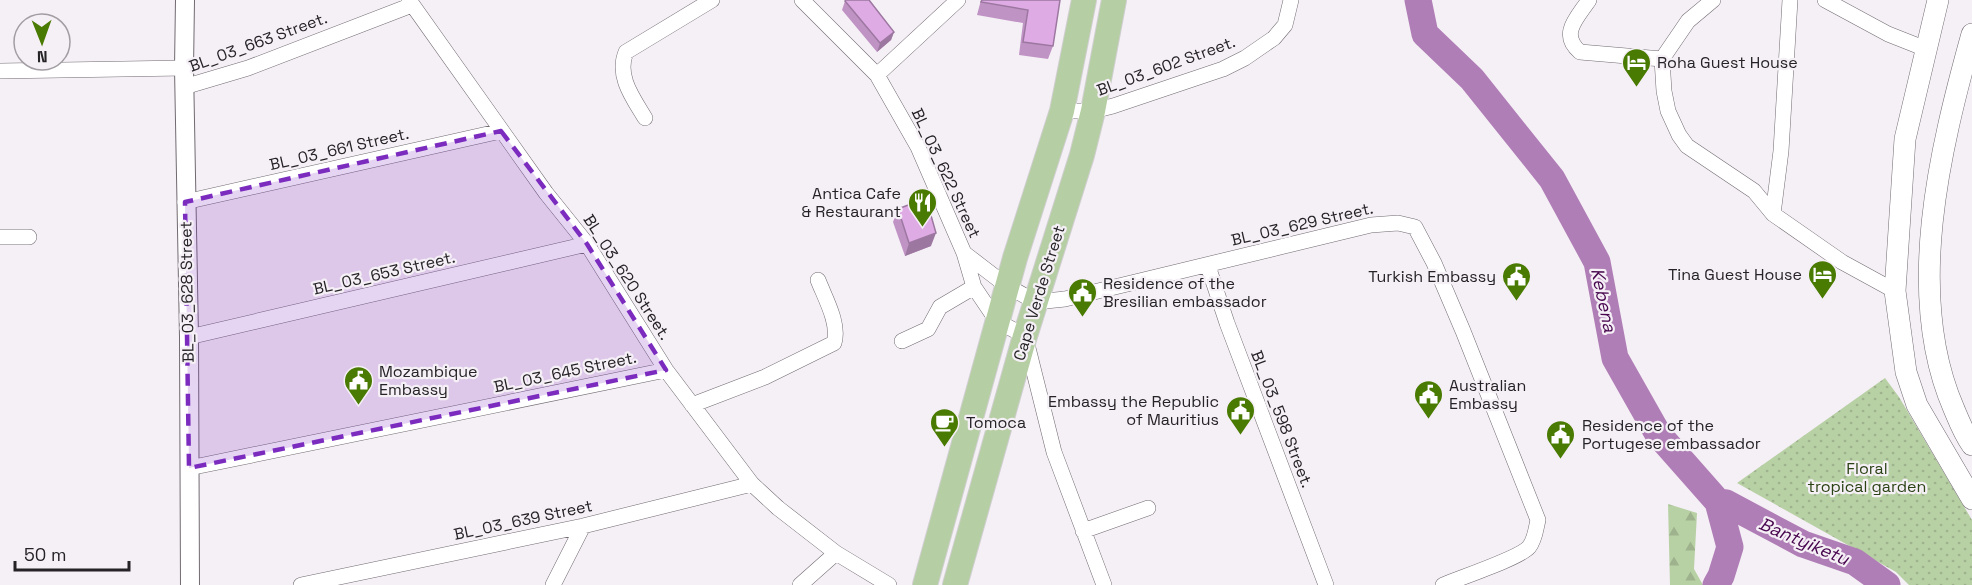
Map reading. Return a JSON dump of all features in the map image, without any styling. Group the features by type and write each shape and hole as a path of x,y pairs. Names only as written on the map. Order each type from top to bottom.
{"main road":[{"name":"Cape Verde Street","path":"925,585 973,417 1007,286 1062,111 1084,0"},
{"name":"Cape Verde Street","path":"955,585 1025,336 1082,155 1093,111 1114,0"},
{"path":"1938,0 1905,139 1895,291 1906,372 1917,405 1972,499"},
{"path":"1972,34 1964,93 1941,160 1932,215 1929,309 1937,364 1966,438 1972,445"}],"street":[{"name":"BL_03_628 Street","path":"185,0 190,585"},
{"path":"645,118 625,82 623,60 626,52 712,0"},
{"name":"BL_03_622 Street","path":"802,0 877,75 918,147 964,253 974,287 997,321"},
{"path":"877,75 958,0"},
{"name":"BL_03_602 Street.","path":"1062,111 1093,111 1113,106 1213,72 1245,58 1275,38 1285,25 1291,0"},
{"path":"1589,0 1572,26 1569,39 1572,46 1580,52 1662,59"},
{"path":"1713,0 1688,21 1662,59 1668,111 1679,135 1687,146 1754,191 1773,214 1842,262 1895,291"},
{"path":"1773,214 1781,151 1790,0"},
{"path":"1826,0 1888,34 1926,49"},
{"name":"BL_03_663 Street.","path":"184,87 248,68 411,2"},
{"name":"BL_03_620 Street.","path":"411,2 546,193 587,244 666,370 752,484 778,508 836,553 889,585"},
{"path":"0,71 184,68"},
{"name":"BL_03_661 Street.","path":"185,202 501,130"},
{"name":"BL_03_629 Street.","path":"1036,302 1065,299 1371,225 1398,223 1415,227 1430,255 1463,332 1538,520 1529,547 1518,555 1443,585"},
{"path":"0,237 29,237"},
{"name":"BL_03_653 Street.","path":"189,337 587,244"},
{"path":"964,253 1007,286 1036,302"},
{"name":"BL_03_598 Street.","path":"1208,266 1227,323 1326,585"},
{"path":"692,405 765,377 834,343 836,335 834,324 818,280"},
{"path":"902,341 928,329 940,307 974,287"},
{"path":"997,321 1025,336 1054,452 1104,585"},
{"name":"BL_03_645 Street.","path":"189,468 666,370"},
{"name":"BL_03_639 Street","path":"309,584 583,526 752,484"},
{"path":"1083,531 1148,508"},
{"path":"553,585 583,526"},
{"path":"800,585 836,553"}],"highlighted area":[{"path":"501,131 587,244 666,370 189,468 185,202"}],"green space":[{"name":"Floral tropical garden","path":"1885,378 1899,397 1972,520 1972,585 1909,585 1896,572 1737,483"},
{"path":"1668,504 1697,513 1694,569 1703,585 1670,585"}],"building":[{"path":"846,0 869,0 894,32 880,43"},
{"path":"982,0 1060,0 1053,46 1023,42 1028,10 981,2"},
{"path":"926,198 936,233 909,243 898,209"}],"waterway":[{"name":"Kebena","path":"1418,0 1425,34 1472,79 1552,179 1597,262 1615,358 1658,434 1718,502 1730,547 1716,585"},
{"name":"Bantyiketu","path":"1718,502 1726,503 1803,544 1855,562 1887,585"}],"place":[{"name":"Roha Guest House","path":"1636,88"},
{"name":"Antica Cafe & Restaurant","path":"922,228"},
{"name":"Tina Guest House","path":"1823,300"},
{"name":"Turkish Embassy","path":"1517,302"},
{"name":"Residence of the Bresilian embassador","path":"1082,318"},
{"name":"Mozambique Embassy","path":"358,406"},
{"name":"Australian Embassy","path":"1428,420"},
{"name":"Embassy the Republic of Mauritius","path":"1240,436"},
{"name":"Tomoca","path":"945,448"},
{"name":"Residence of the Portugese embassador","path":"1561,460"}]}
